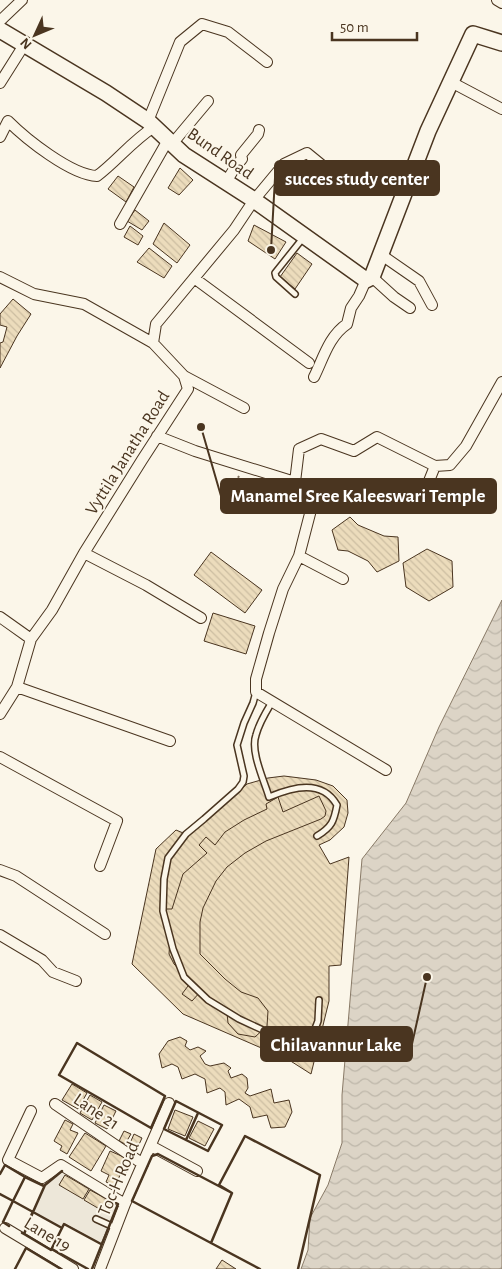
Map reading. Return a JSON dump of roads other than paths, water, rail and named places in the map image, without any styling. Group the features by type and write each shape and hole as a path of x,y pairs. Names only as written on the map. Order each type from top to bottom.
{"street":[{"path":"0,21 22,0"},
{"path":"497,0 502,3"},
{"path":"0,137 8,121 56,159 88,176 97,176 107,169 151,124 180,42 202,24 228,32 267,62"},
{"name":"Bund Road","path":"0,30 106,93 151,124 184,155 369,278"},
{"path":"314,377 325,351 340,330 347,324 351,308 369,278 428,131 473,34 502,43"},
{"path":"0,83 24,45"},
{"path":"452,82 502,109"},
{"path":"120,224 170,142 208,101"},
{"path":"226,182 232,174 233,167 242,159 241,155 258,134 259,130"},
{"path":"153,343 156,324 234,230 254,200 284,164 307,153 329,171"},
{"path":"380,254 419,281 432,305"},
{"name":"Vyttila Janatha Road","path":"0,277 34,294 84,304 153,343 184,376 188,389 84,553 52,610 31,639 16,687 0,714"},
{"path":"194,278 309,363"},
{"path":"369,278 410,308"},
{"path":"184,376 244,408"},
{"path":"294,482 299,449 321,439 354,451 377,437 435,466 450,465 466,446 502,382"},
{"path":"157,436 195,452 294,482 312,506 299,556 283,589 256,679 256,692 386,770"},
{"path":"428,480 435,466"},
{"path":"84,553 201,618"},
{"path":"299,556 343,579"},
{"path":"0,617 31,639"},
{"path":"16,687 170,741"},
{"path":"0,757 117,820 100,866"},
{"path":"0,870 16,876 105,934"},
{"path":"0,935 42,960 53,972 76,981"},
{"name":"Toc-H Road","path":"100,1269 125,1204 169,1103"},
{"name":"Lane 21","path":"55,1104 143,1164"},
{"path":"31,1111 8,1160 42,1178 61,1165 125,1204"},
{"path":"151,1146 197,1172"},
{"name":"Lane 19","path":"5,1228 73,1269"}],"lane":[{"path":"295,294 276,277 275,273 304,236"},
{"path":"256,692 238,738 238,754 244,776 243,782 186,834 168,858 164,879 163,911 173,949 184,977 208,1000 239,1019 280,1038 304,1039 313,1034 318,1021 319,1000"},
{"path":"272,702 254,741 257,759 269,797 280,793 318,788 332,796 337,805 335,818 328,830 318,836"},
{"path":"96,1219 116,1228"}],"water":[{"path":"502,600 502,1269 301,1269 308,1250 310,1218 328,1185 342,1143 342,1095 362,859 406,803 439,727"}],"place":[{"name":"succes study center","path":"271,250"},
{"name":"Manamel Sree Kaleeswari Temple","path":"201,427"},
{"name":"Chilavannur Lake","path":"427,977"}]}
